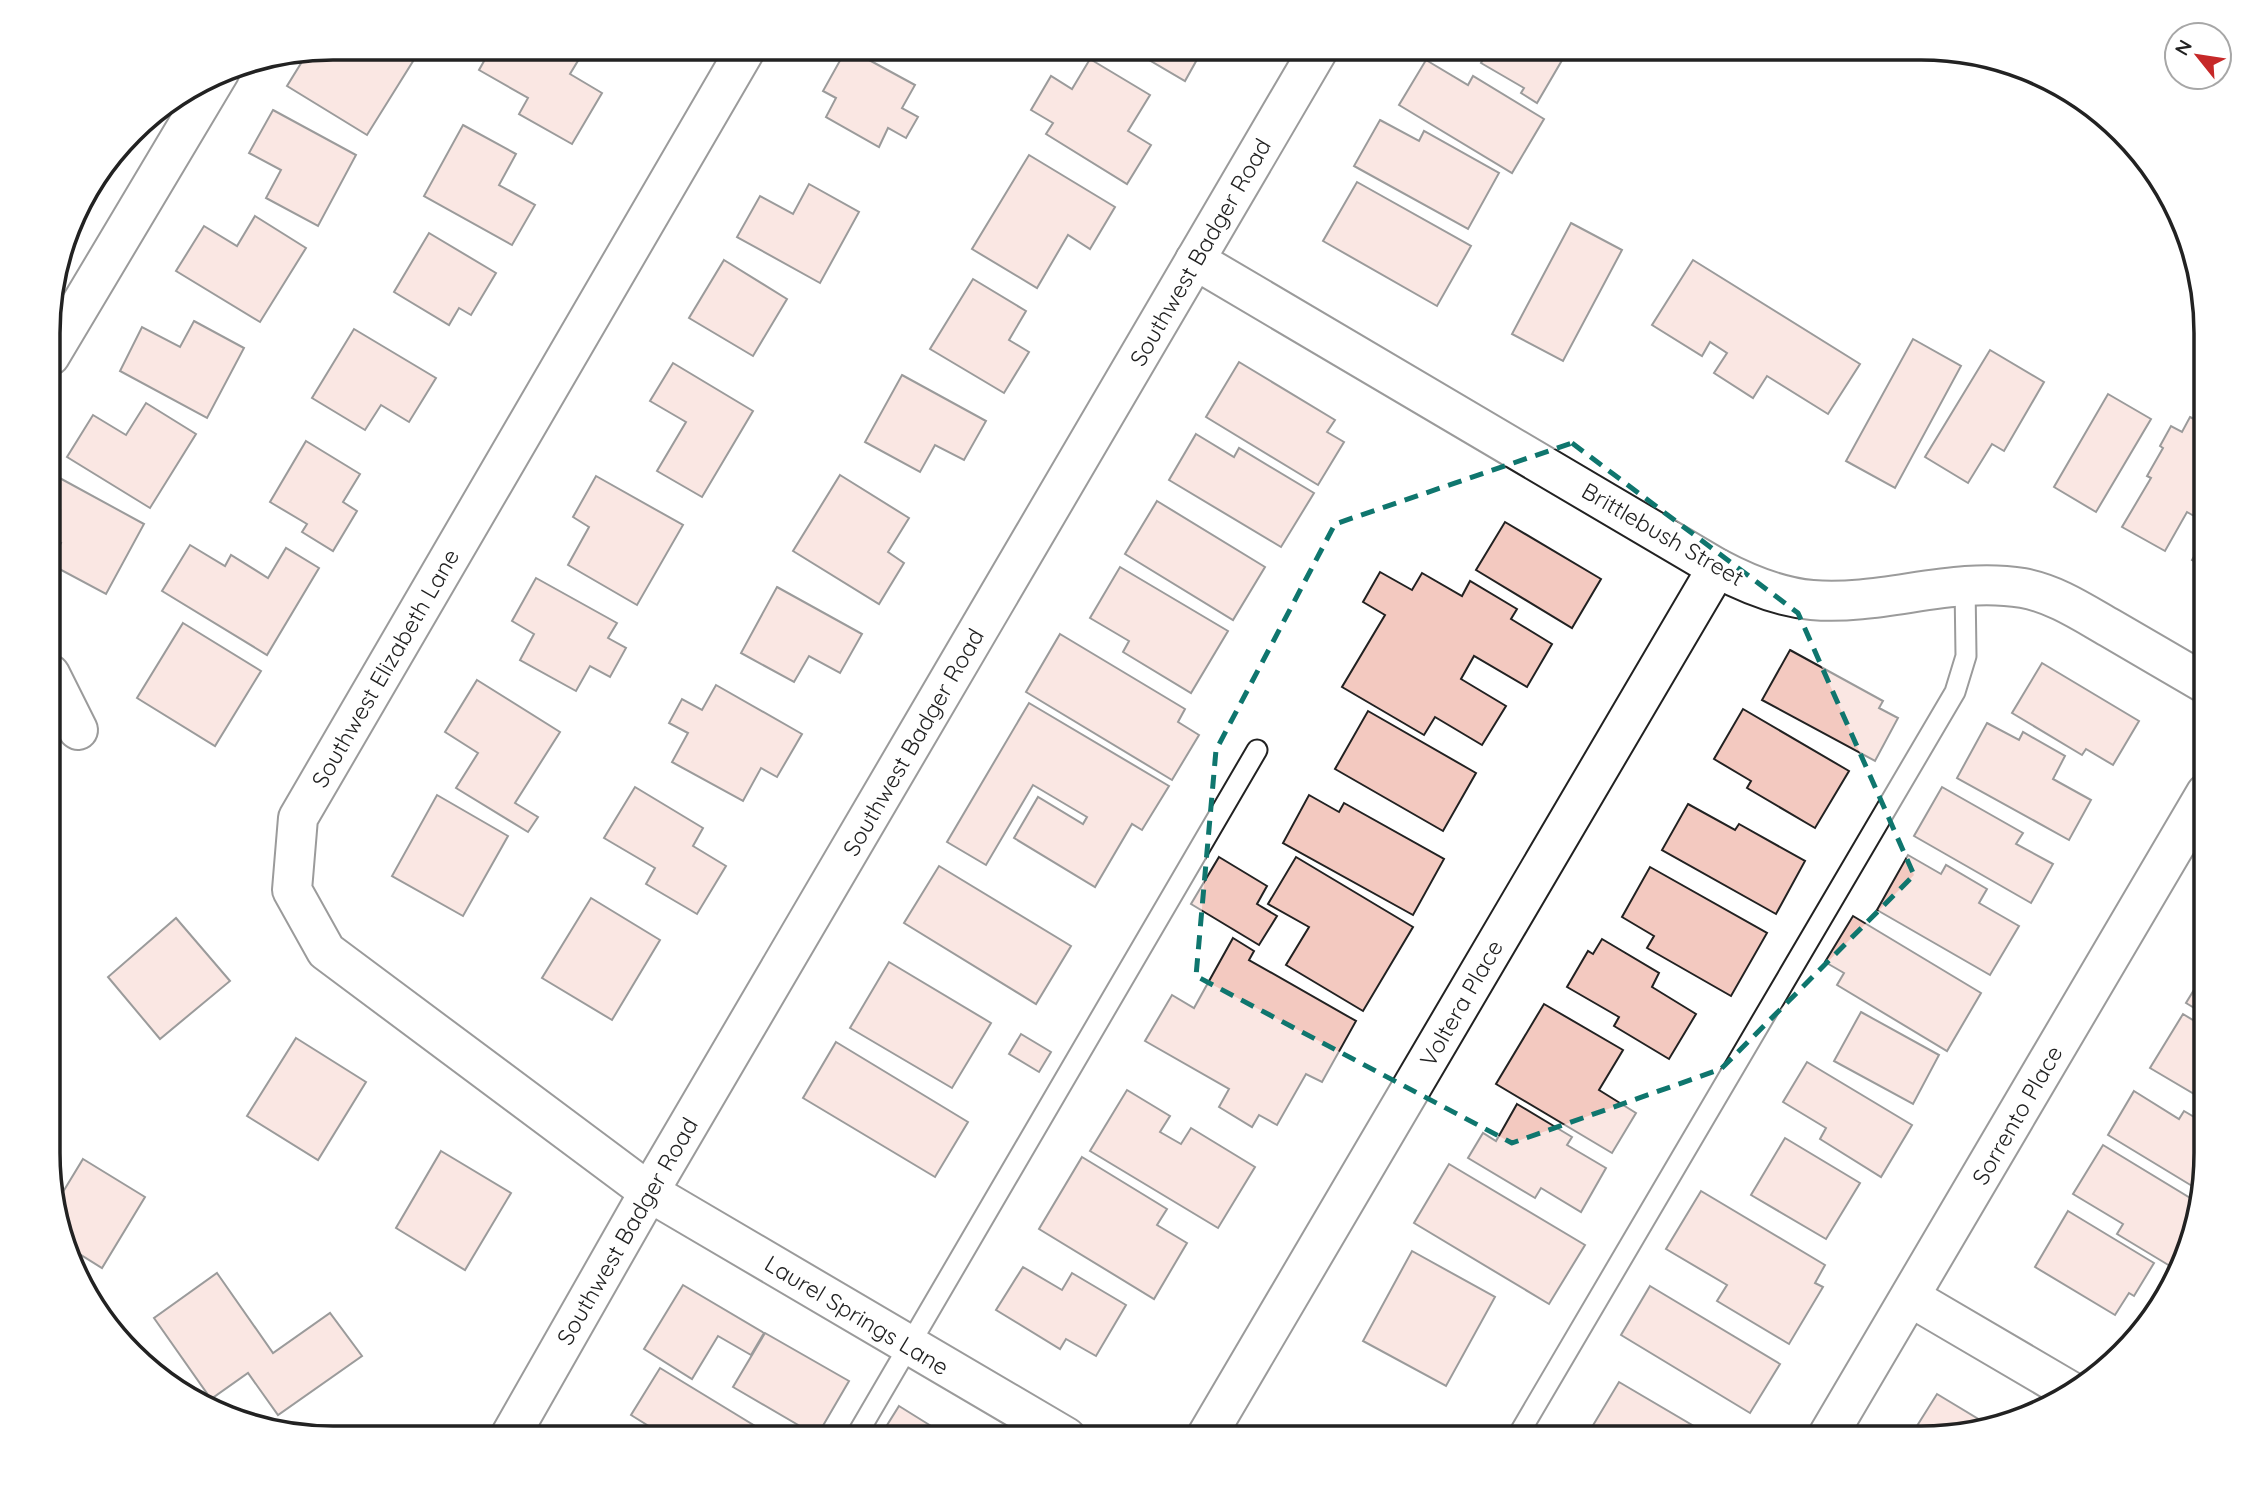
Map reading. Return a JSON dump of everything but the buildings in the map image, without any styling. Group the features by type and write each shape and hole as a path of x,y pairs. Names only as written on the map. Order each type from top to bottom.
{"street":[{"name":"Southwest Elizabeth Lane","path":"649,1192 326,951 292,890 298,818 739,60"},
{"name":"Southwest Badger Road","path":"516,1426 649,1192 1312,60"},
{"path":"60,339 209,90"},
{"name":"Brittlebush Street","path":"1195,260 1717,568 1766,590 1813,600 1857,598 1965,584 2024,588 2056,598 2194,677"},
{"name":"Voltera Place","path":"1212,1426 1717,568"},
{"path":"60,694 78,730"},
{"name":"Sorrento Place","path":"1834,1426 2194,813"},
{"name":"Laurel Springs Lane","path":"649,1192 1047,1426"},
{"path":"1910,1297 2062,1386"}],"lane":[{"path":"1523,1426 1955,692 1966,656 1965,584"},
{"path":"862,1426 1257,750"}],"highlighted area":[{"path":"1572,443 1798,613 1914,875 1721,1069 1512,1143 1196,976 1216,750 1335,524"}]}
